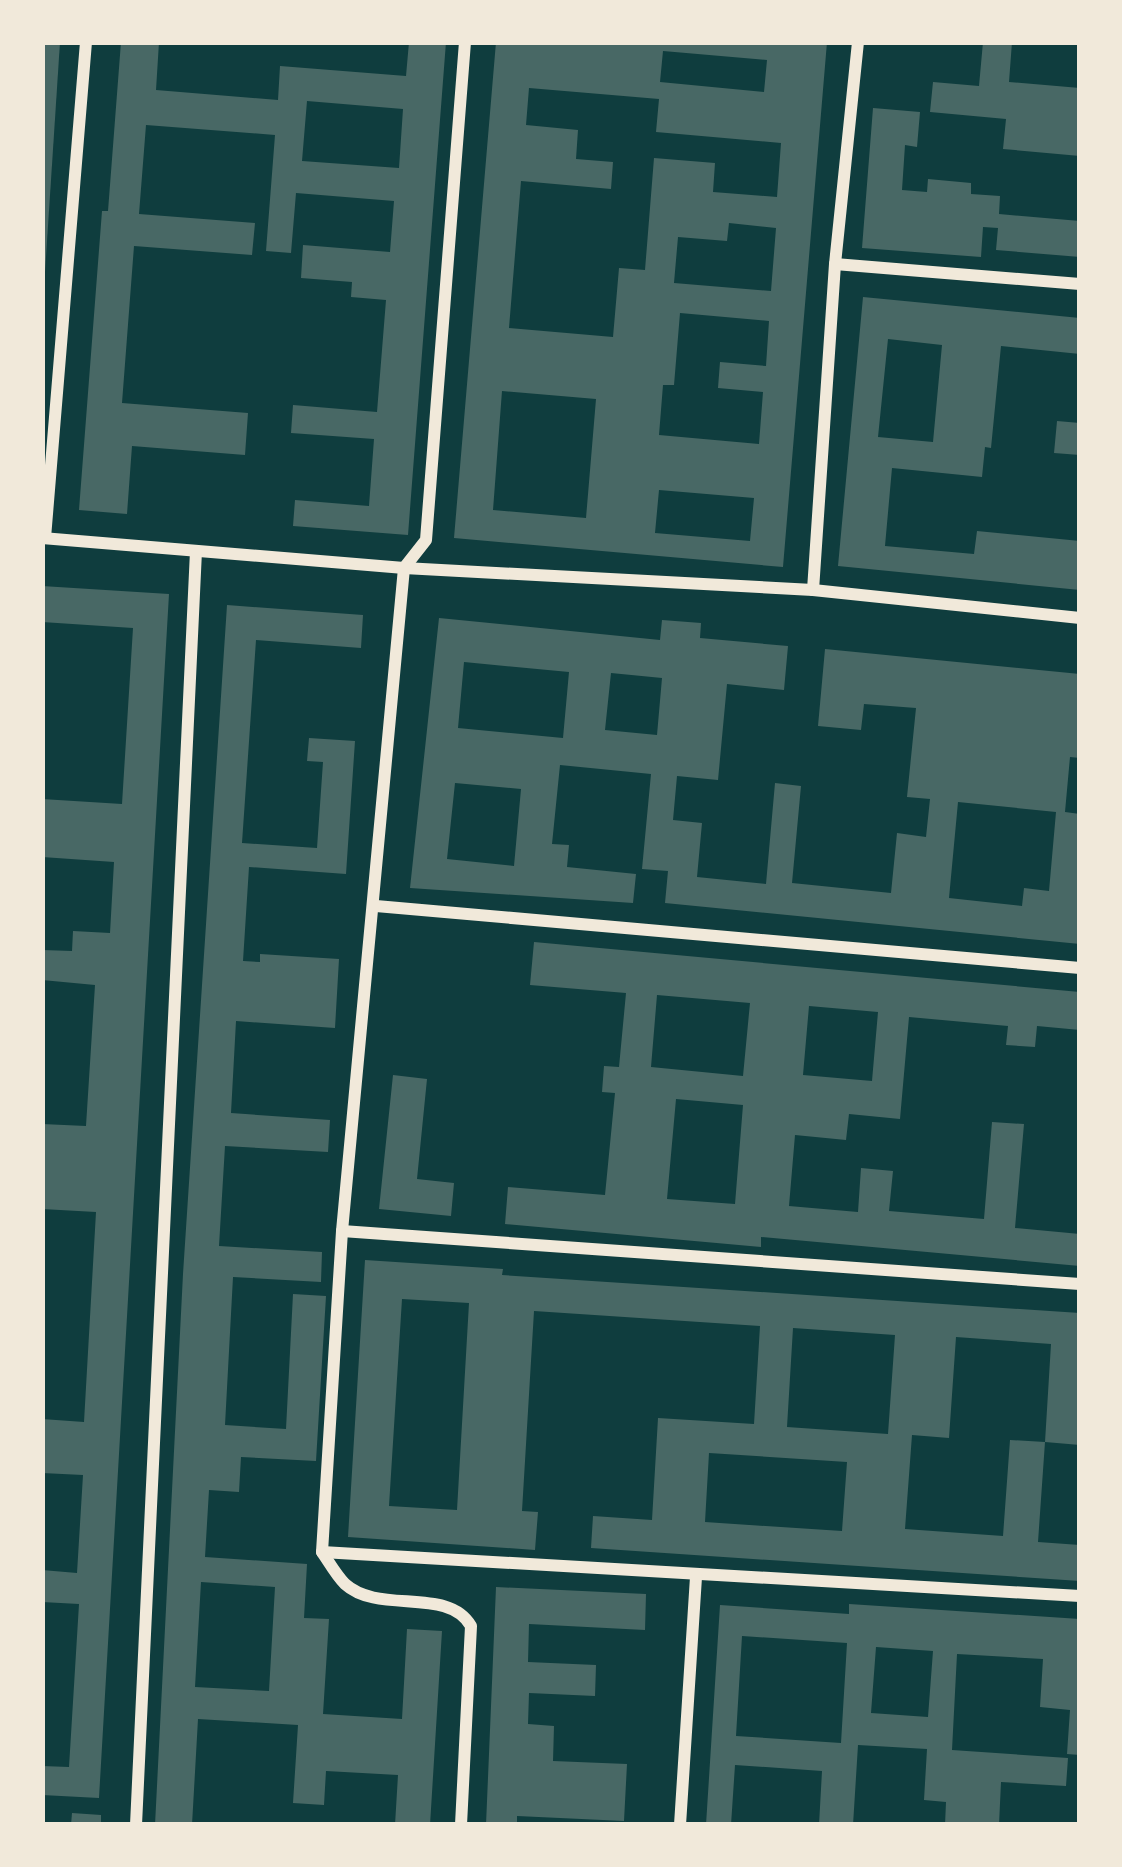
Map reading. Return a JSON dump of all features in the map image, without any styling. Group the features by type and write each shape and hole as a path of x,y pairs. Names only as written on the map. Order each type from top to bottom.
{"street":[{"path":"86,42 44,538 404,568 813,590 1080,618"},
{"path":"461,1825 471,1626 452,1607 386,1601 347,1586 322,1552 342,1231 404,568 427,541 465,42"},
{"path":"813,590 835,264 858,42"},
{"path":"835,264 1080,284"},
{"path":"136,1825 196,551"},
{"path":"376,906 1080,968"},
{"path":"342,1231 1080,1284"},
{"path":"322,1552 1080,1596"},
{"path":"680,1825 696,1577"}],"building":[{"path":"42,42 60,42 45,272 42,271"},
{"path":"121,42 159,42 156,90 278,100 280,66 406,76 409,42 446,42 408,535 293,526 295,500 369,506 374,439 291,433 293,405 377,412 386,300 351,297 352,282 301,278 303,245 390,252 394,201 296,193 291,253 266,251 275,135 146,125 139,214 255,223 252,255 134,246 122,403 248,413 245,455 132,446 127,514 79,510 102,211 108,211","holes":["307,101 403,109 399,168 302,161"]},
{"path":"496,42 827,42 783,567 454,538","holes":["663,51 767,60 764,92 660,82","529,88 659,99 656,132 781,143 777,197 713,192 715,163 654,158 645,270 619,268 613,337 509,328 521,181 611,189 613,162 576,159 578,130 526,125","729,223 776,228 771,291 674,283 678,237 727,241","680,313 769,321 766,366 720,362 718,388 763,392 759,444 659,435 663,385 674,385","502,391 596,399 586,518 493,510","659,490 754,498 750,541 655,533"]},
{"path":"983,42 1012,42 1009,82 1080,88 1080,156 1003,149 1006,119 930,112 933,82 979,86"},
{"path":"873,108 920,112 917,147 905,145 902,190 927,192 928,179 971,183 971,194 1000,196 999,214 1080,221 1080,257 996,250 998,228 983,227 981,257 862,248"},
{"path":"863,297 1080,318 1080,354 1001,346 991,448 985,447 982,477 892,468 885,546 974,554 977,531 1080,541 1080,590 838,566","holes":["888,339 942,345 933,442 878,437"]},
{"path":"1057,421 1080,423 1080,455 1054,453"},
{"path":"42,586 169,594 99,1798 42,1795 42,1766 69,1767 79,1604 42,1602 42,1570 77,1573 83,1475 42,1473 42,1419 84,1422 96,1212 42,1209 42,1124 86,1126 95,985 42,980 42,950 72,951 73,931 110,933 114,862 42,857 42,799 122,804 133,628 42,622"},
{"path":"227,605 363,615 361,648 256,640 242,843 317,848 323,762 307,761 309,738 355,741 346,874 249,867 243,961 260,962 260,954 339,959 335,1028 236,1021 231,1113 330,1120 328,1152 225,1146 219,1246 322,1252 321,1282 233,1277 225,1425 286,1429 293,1294 326,1296 316,1461 241,1457 239,1492 209,1490 205,1557 307,1564 304,1618 329,1619 323,1714 402,1719 407,1629 442,1631 430,1825 395,1825 398,1775 326,1771 324,1805 293,1803 298,1725 198,1719 192,1825 155,1825 183,1274","holes":["201,1582 275,1587 269,1691 195,1687"]},
{"path":"439,618 660,640 662,620 701,623 700,638 788,646 784,690 727,684 718,780 677,776 673,820 702,823 697,877 766,884 775,783 801,786 792,883 891,893 897,833 926,837 930,799 907,797 916,708 864,704 861,730 818,726 825,649 1080,674 1080,758 1070,757 1065,812 1080,814 1080,944 665,903 668,871 642,869 651,774 560,765 552,844 569,845 567,867 636,874 633,903 410,888","holes":["464,662 569,672 563,738 458,728","611,673 662,678 657,735 605,730","455,783 521,789 514,866 447,859","958,802 1056,812 1049,891 1024,888 1022,906 949,898"]},
{"path":"534,942 1080,992 1080,1030 1037,1026 1035,1047 1006,1045 1008,1026 909,1017 900,1119 849,1114 846,1140 795,1135 789,1206 858,1212 861,1168 893,1171 889,1211 984,1219 992,1122 1024,1124 1015,1228 1080,1234 1080,1266 761,1237 761,1247 505,1224 508,1187 605,1195 615,1093 602,1092 604,1066 619,1067 626,993 530,985","holes":["657,995 750,1003 743,1076 651,1067","809,1006 878,1012 872,1081 803,1075","676,1099 743,1105 735,1204 667,1199"]},
{"path":"393,1075 427,1079 417,1179 454,1183 451,1216 379,1209"},
{"path":"365,1260 503,1269 502,1275 1080,1313 1080,1445 1045,1442 1038,1542 1080,1545 1080,1581 591,1548 593,1516 652,1520 658,1418 754,1424 760,1326 534,1311 522,1511 538,1512 535,1550 348,1537","holes":["402,1299 469,1303 457,1510 389,1506","793,1328 895,1335 888,1434 787,1427","956,1337 1051,1344 1045,1442 1010,1440 1003,1536 905,1529 912,1435 949,1438","709,1453 847,1462 842,1531 705,1522"]},
{"path":"496,1587 646,1594 645,1630 529,1624 528,1662 596,1665 595,1696 529,1693 528,1724 554,1726 553,1761 627,1764 624,1821 517,1816 517,1825 486,1825"},
{"path":"849,1604 1080,1619 1080,1755 1067,1754 1070,1710 1040,1707 1043,1659 957,1654 952,1750 1068,1758 1066,1786 1001,1782 999,1825 945,1825 946,1802 924,1800 927,1749 858,1745 853,1825 819,1825 822,1771 735,1765 731,1825 706,1825 720,1605 849,1614","holes":["742,1636 847,1643 841,1743 736,1736","876,1647 933,1651 928,1717 871,1713"]},
{"path":"72,1813 101,1815 101,1825 71,1825"}]}
